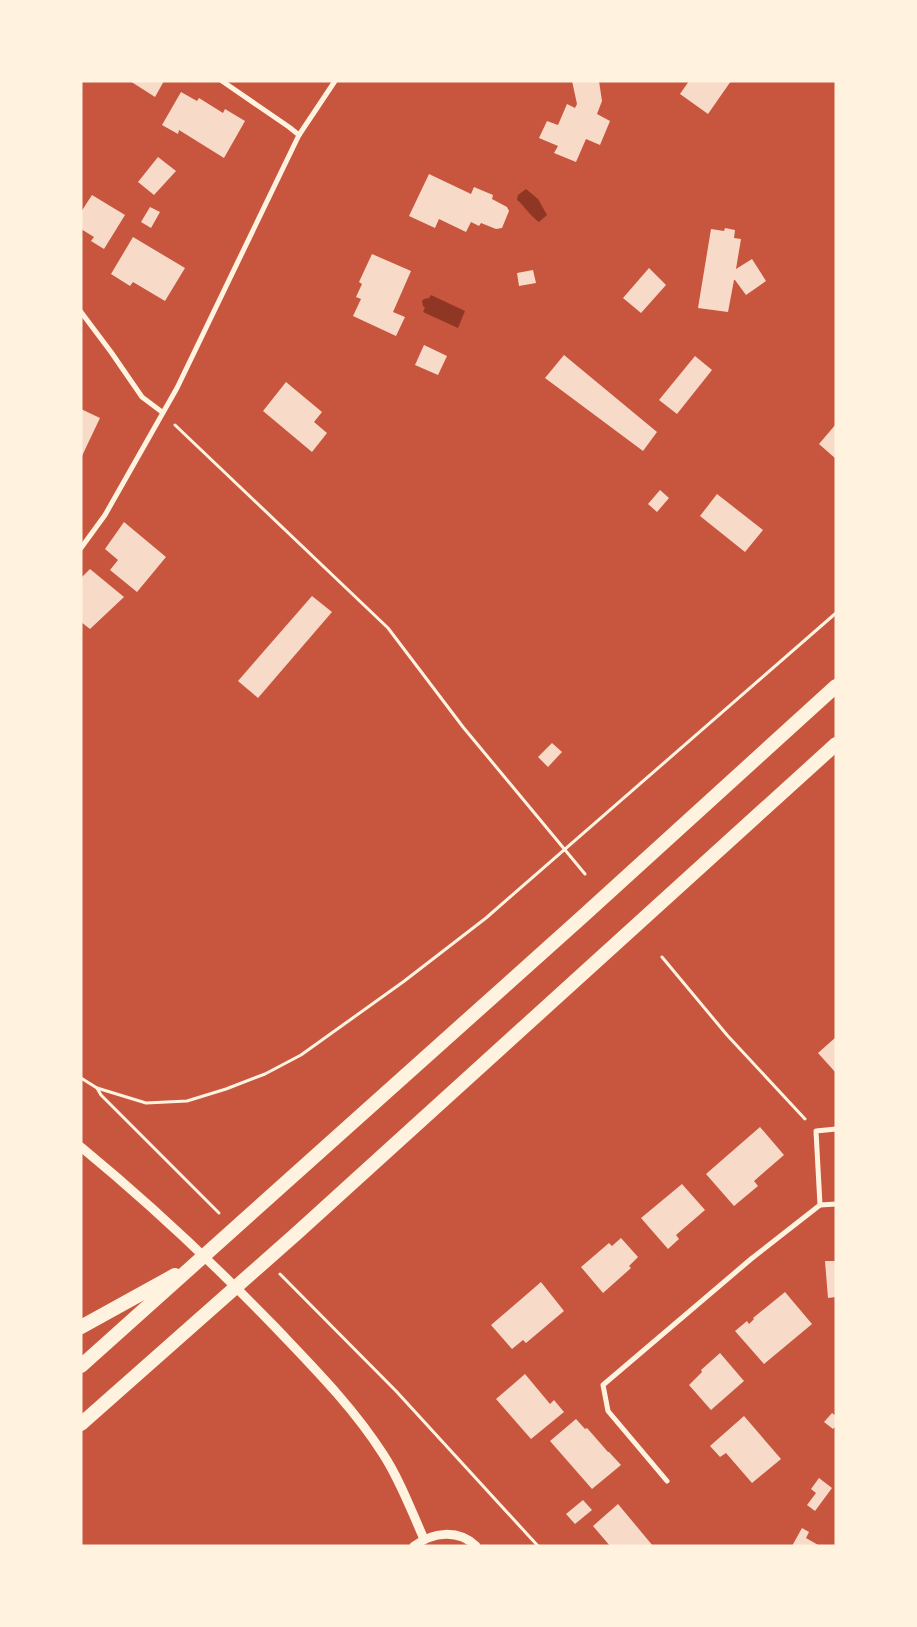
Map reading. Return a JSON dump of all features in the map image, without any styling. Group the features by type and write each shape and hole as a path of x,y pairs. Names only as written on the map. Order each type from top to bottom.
{"highway":[{"path":"81,1327 162,1287 195,1264 836,686"},
{"path":"81,1424 297,1233 836,744"},
{"path":"81,1366 162,1287"}],"street":[{"path":"222,81 299,135"},
{"path":"81,548 105,514 162,412 178,388 299,135 335,81"},
{"path":"81,312 112,352 142,397 162,412"},
{"path":"820,1205 816,1131 836,1129"},
{"path":"81,1147 132,1189 243,1295 305,1358 337,1394 362,1423 384,1455 424,1539"},
{"path":"667,1481 608,1411 604,1386 751,1258 820,1205 836,1204"},
{"path":"414,1546 424,1539 439,1534 455,1534 470,1540 476,1546"}],"path":[{"path":"162,412 388,628 463,727 585,874"},
{"path":"81,1078 97,1088 146,1102 187,1101 226,1089 264,1074 300,1055 410,976 486,918 836,614"},
{"path":"662,957 726,1035 816,1131"},
{"path":"97,1088 101,1095 224,1217"},
{"path":"279,1273 396,1391 538,1546"}],"shaded area":[{"path":"526,189 538,199 547,215 539,222 517,200 518,195"},
{"path":"431,295 465,311 458,328 423,312 425,308 422,301"}],"building":[{"path":"130,81 164,81 155,97"},
{"path":"572,81 599,81 602,101 597,114 610,121 600,145 586,139 576,162 554,153 558,146 539,138 547,121 558,125 567,104 575,108 577,104"},
{"path":"689,81 731,81 708,114 680,94"},
{"path":"181,92 197,101 199,98 223,113 225,109 245,121 224,158 179,130 178,134 162,125"},
{"path":"158,157 176,171 154,195 138,182"},
{"path":"429,174 471,194 474,187 493,195 492,199 507,207 509,211 502,228 496,229 481,223 479,226 471,222 466,232 439,219 435,228 409,216"},
{"path":"92,195 125,215 104,249 91,241 94,237 81,229 81,212"},
{"path":"150,207 160,212 151,228 141,222"},
{"path":"725,228 735,230 734,238 741,239 736,269 752,259 766,281 746,295 734,280 728,312 698,308 711,229 724,231"},
{"path":"133,237 185,268 165,301 133,282 130,286 111,274"},
{"path":"372,254 411,271 393,312 405,317 396,336 353,316 361,299 356,297 362,284 359,282"},
{"path":"649,268 666,285 641,313 623,298"},
{"path":"533,270 536,283 519,286 517,273"},
{"path":"424,345 447,356 438,375 415,365"},
{"path":"564,355 657,432 643,451 545,378"},
{"path":"695,356 712,370 677,414 659,400"},
{"path":"286,382 322,412 314,422 327,433 312,452 263,411"},
{"path":"81,409 100,418 81,458"},
{"path":"836,424 836,459 819,444"},
{"path":"660,490 669,498 657,512 648,504"},
{"path":"717,494 763,530 745,552 700,516"},
{"path":"124,522 166,557 137,592 110,570 118,560 105,549"},
{"path":"90,569 124,597 90,629 81,622 81,578"},
{"path":"312,596 332,612 258,698 238,681"},
{"path":"552,743 562,752 548,767 538,757"},
{"path":"836,1037 836,1073 818,1053"},
{"path":"760,1127 784,1155 754,1181 758,1186 734,1206 706,1174"},
{"path":"682,1184 705,1210 676,1235 679,1239 668,1249 641,1218"},
{"path":"621,1238 638,1257 629,1266 631,1268 603,1293 581,1267 609,1243 612,1246"},
{"path":"825,1261 836,1261 836,1297 828,1298"},
{"path":"541,1282 564,1311 526,1343 523,1340 512,1349 491,1325"},
{"path":"785,1292 812,1324 764,1364 735,1331 747,1321 749,1324 753,1318"},
{"path":"720,1353 744,1381 711,1410 689,1385 702,1372 701,1370"},
{"path":"525,1374 550,1404 554,1400 564,1412 531,1439 496,1399"},
{"path":"832,1413 836,1416 836,1426 833,1429 824,1422"},
{"path":"744,1416 781,1459 752,1483 726,1453 720,1457 710,1446"},
{"path":"576,1419 585,1429 587,1428 621,1465 592,1489 550,1441"},
{"path":"819,1478 832,1488 815,1511 807,1505 816,1493 811,1489"},
{"path":"583,1500 592,1510 575,1524 566,1514"},
{"path":"618,1504 653,1546 610,1546 593,1526"},
{"path":"802,1528 809,1532 806,1538 820,1546 792,1546"}]}
